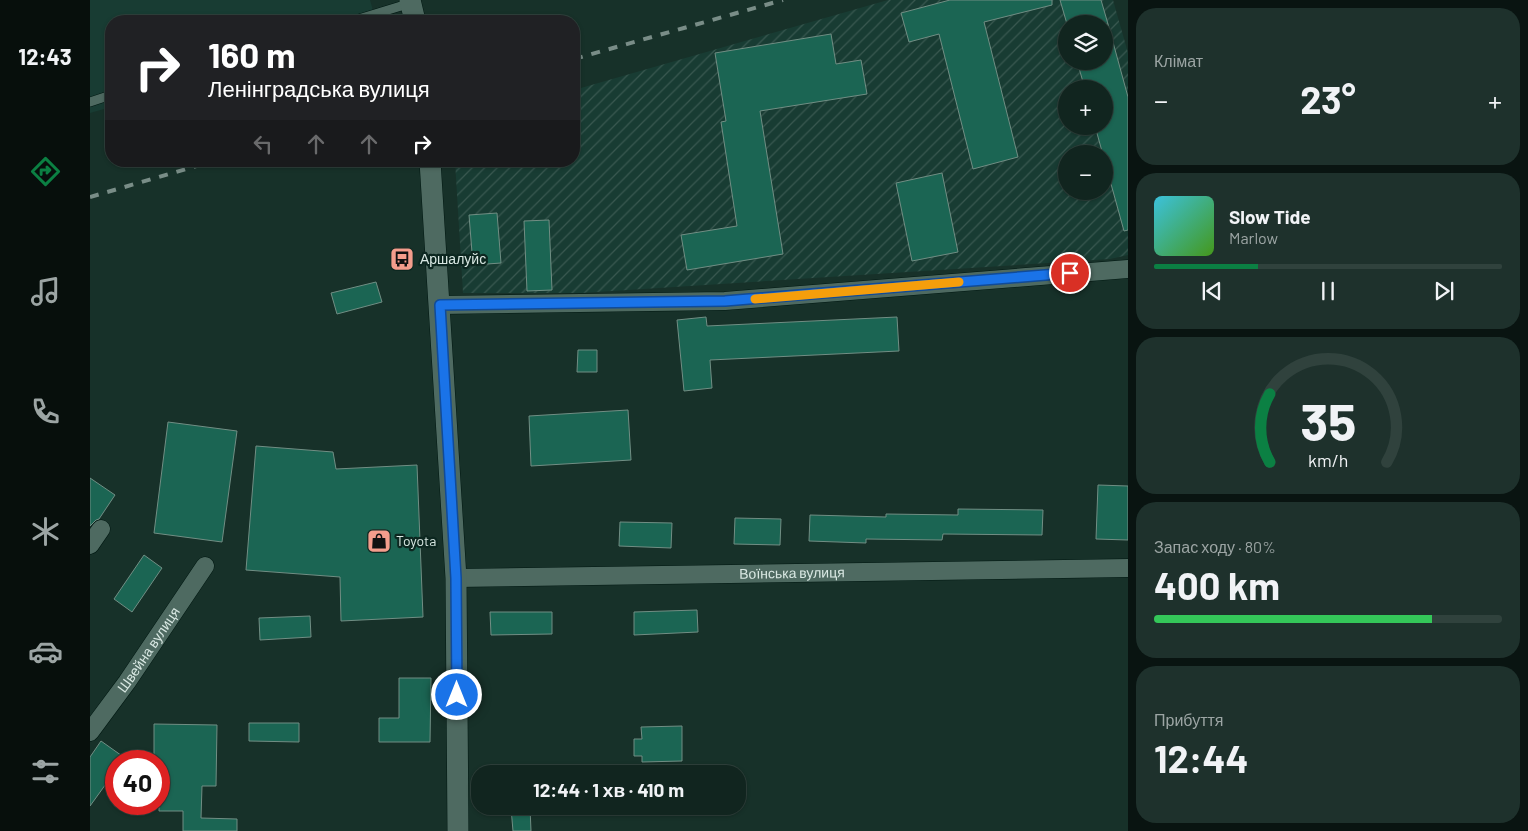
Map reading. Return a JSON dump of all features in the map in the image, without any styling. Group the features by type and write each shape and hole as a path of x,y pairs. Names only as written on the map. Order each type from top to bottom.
{"street":[{"path":"430,167 456,578 458,831"},
{"path":"440,305 725,301 1128,268"},
{"path":"90,545 101,529"},
{"name":"Швейна вулиця","path":"90,732 127,682 205,566"},
{"name":"Воїнська вулиця","path":"456,578 1128,568"}],"lane":[{"path":"377,15 414,6"},
{"path":"90,102 105,97"}],"shaded area":[{"path":"90,0 370,0 374,15 105,15 105,109 90,113"},
{"path":"888,0 1113,0 1128,53 1128,255 1110,259 581,293 463,293 455,167 580,167 580,88"}],"building":[{"path":"950,0 1052,0 1052,5 984,22 1018,157 973,169 939,34 909,42 901,13"},
{"path":"1060,0 1101,0 1105,15 1064,15"},
{"path":"831,34 836,64 861,60 867,94 760,111 783,254 687,270 681,235 737,226 721,122 726,121 715,53"},
{"path":"1113,42 1128,97 1128,230 1124,231 1113,191 1113,145 1100,145 1097,135 1113,135 1113,80 1082,80 1080,70 1113,70"},
{"path":"942,173 958,252 912,261 896,183"},
{"path":"497,213 501,263 473,265 469,215"},
{"path":"549,220 552,290 527,291 524,221"},
{"path":"376,282 382,302 337,314 331,293"},
{"path":"706,317 707,326 897,317 899,351 710,360 712,388 684,391 677,320"},
{"path":"578,350 597,350 597,372 577,372"},
{"path":"628,410 631,460 531,466 529,416"},
{"path":"168,422 237,431 222,542 154,533"},
{"name":"Toyota","path":"256,446 333,452 336,469 417,465 423,617 341,621 340,577 246,570"},
{"path":"90,478 115,495 99,519 90,526"},
{"path":"1098,485 1128,486 1128,540 1096,539"},
{"path":"958,509 1043,510 1042,535 943,534 942,540 866,539 866,543 809,541 810,515 886,517 886,514 958,515"},
{"path":"735,518 781,519 780,545 734,544"},
{"path":"620,522 672,523 671,548 619,546"},
{"path":"144,555 162,568 132,612 114,599"},
{"path":"697,610 698,632 634,635 634,612"},
{"path":"490,612 552,612 552,634 491,635"},
{"path":"310,616 311,637 260,640 259,618"},
{"path":"399,678 431,678 430,742 379,742 379,718 399,718"},
{"path":"249,723 299,723 299,742 249,741"},
{"path":"154,724 217,725 216,786 202,786 201,818 237,819 237,831 183,831 183,811 170,811 170,750 154,750"},
{"path":"682,726 682,761 642,762 642,756 634,756 634,739 642,739 641,727"},
{"path":"101,741 114,750 105,750 105,785 90,806 90,757"},
{"path":"512,815 530,815 531,831 513,831"}],"railway":[{"path":"580,57 783,0"},
{"path":"90,197 193,167"}],"slow traffic":[{"path":"755,299 959,282"}],"place":[{"name":"Аршалуйс","path":"402,259"},
{"name":"Toyota","path":"379,541"}],"route":[{"path":"457,695 456,578 440,305 725,301 1070,273"}]}
